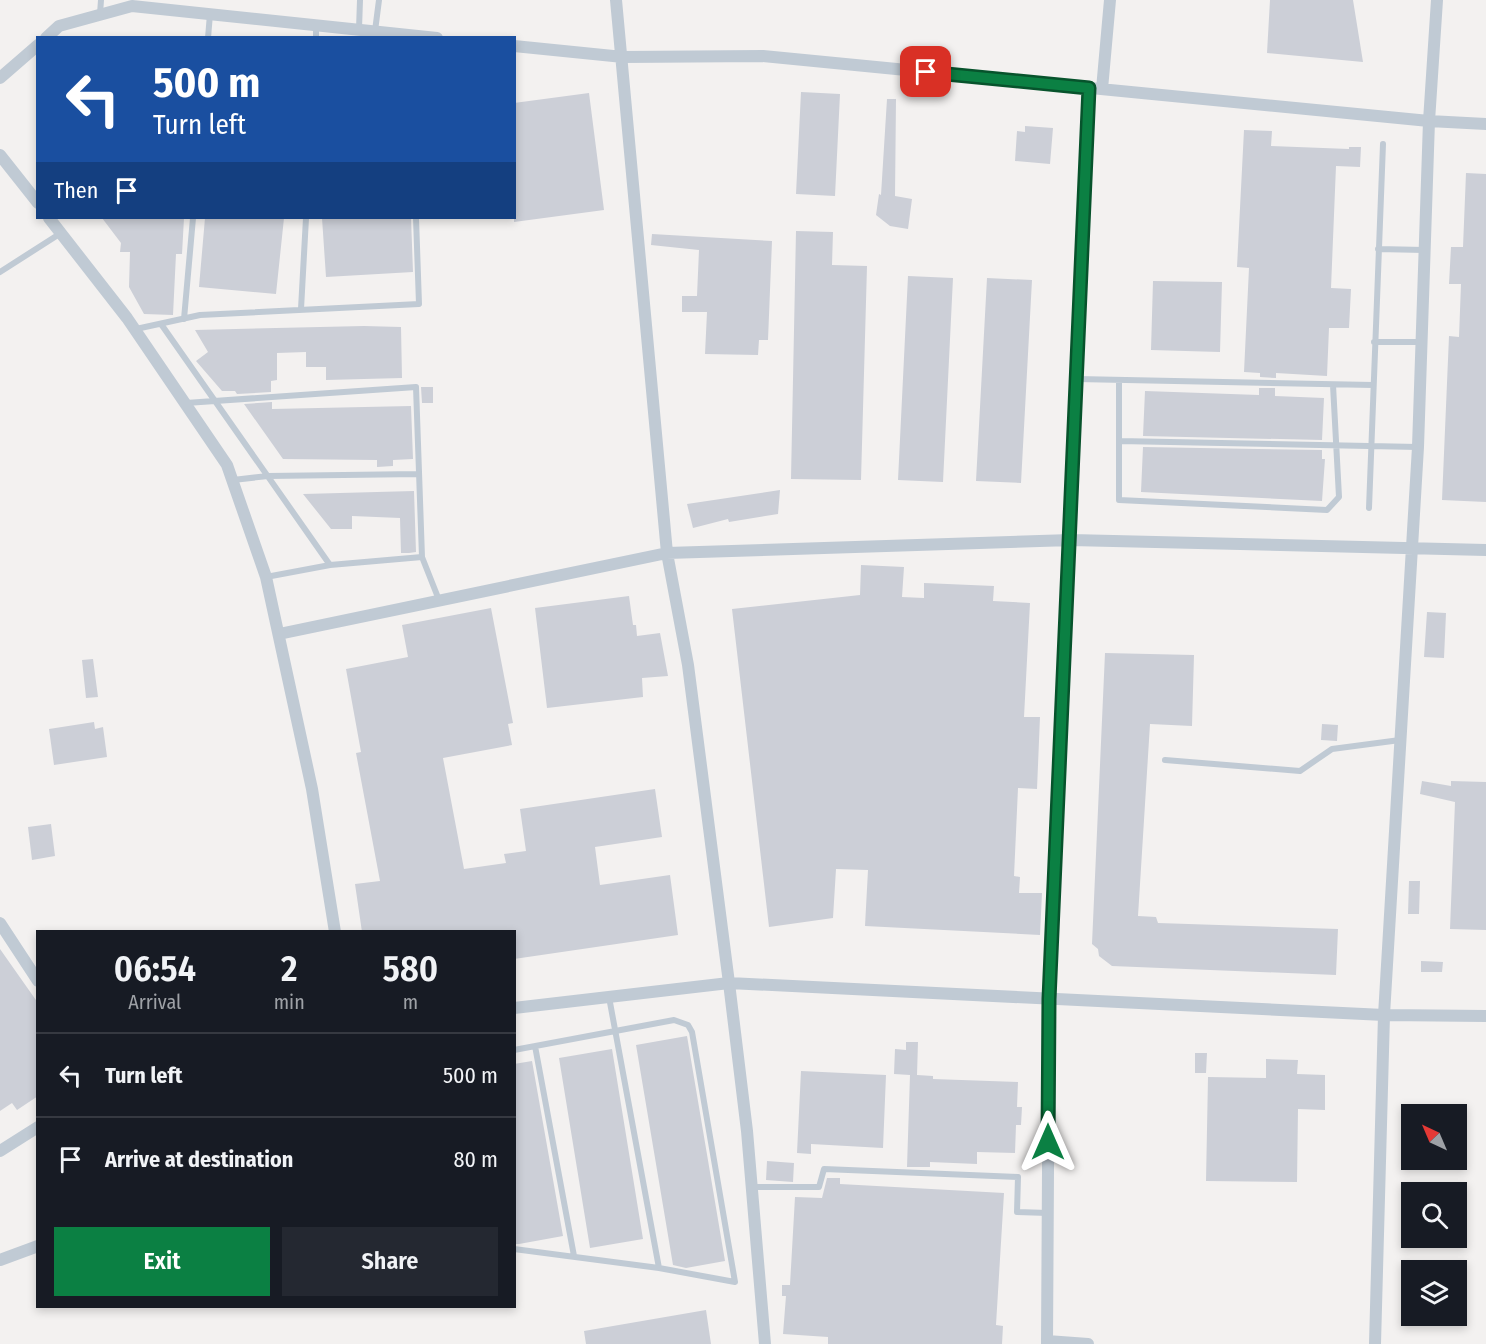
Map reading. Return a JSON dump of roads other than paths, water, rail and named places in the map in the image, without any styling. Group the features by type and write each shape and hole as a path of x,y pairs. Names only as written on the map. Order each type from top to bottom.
{"street":[{"path":"616,0 667,553 688,665 729,982 752,1187 765,1344"},
{"path":"1088,1344 1047,1343 1049,999 1077,379 1095,89 1110,0"},
{"path":"1375,1344 1384,1015 1418,447 1429,121 1437,0"},
{"path":"48,36 59,26 100,15 132,3 316,31 359,29 394,35"},
{"path":"516,45 623,57 763,56 1429,121 1486,124"},
{"path":"0,78 36,47"},
{"path":"0,155 36,200"},
{"path":"50,219 135,330 227,465 233,480 266,577 279,634 312,789 334,930"},
{"path":"279,634 667,553 1071,540 1486,550"},
{"path":"0,923 36,978"},
{"path":"516,1008 729,982 1384,1015 1486,1016"},
{"path":"0,1150 36,1128"},
{"path":"0,1260 36,1247"}],"lane":[{"path":"100,15 101,0"},
{"path":"359,29 360,0"},
{"path":"375,31 379,0"},
{"path":"208,36 210,14"},
{"path":"1369,508 1383,144"},
{"path":"184,318 193,219"},
{"path":"301,309 306,219"},
{"path":"135,330 200,315 419,304 416,219"},
{"path":"0,272 62,234"},
{"path":"1378,249 1424,250"},
{"path":"161,324 330,565"},
{"path":"1374,342 1421,342"},
{"path":"1077,379 1372,386"},
{"path":"1119,380 1119,500 1327,510 1339,497 1333,385"},
{"path":"185,403 416,387 422,557 439,600"},
{"path":"1119,441 1418,447"},
{"path":"233,480 268,476 419,474"},
{"path":"266,577 330,565 422,557"},
{"path":"1165,760 1300,771 1332,749 1400,740"},
{"path":"609,997 659,1268"},
{"path":"516,1050 674,1020 684,1022 691,1028 735,1282 659,1268 516,1249"},
{"path":"536,1046 574,1256"},
{"path":"752,1187 819,1187 824,1169 1018,1177 1017,1212 1048,1213"}]}
